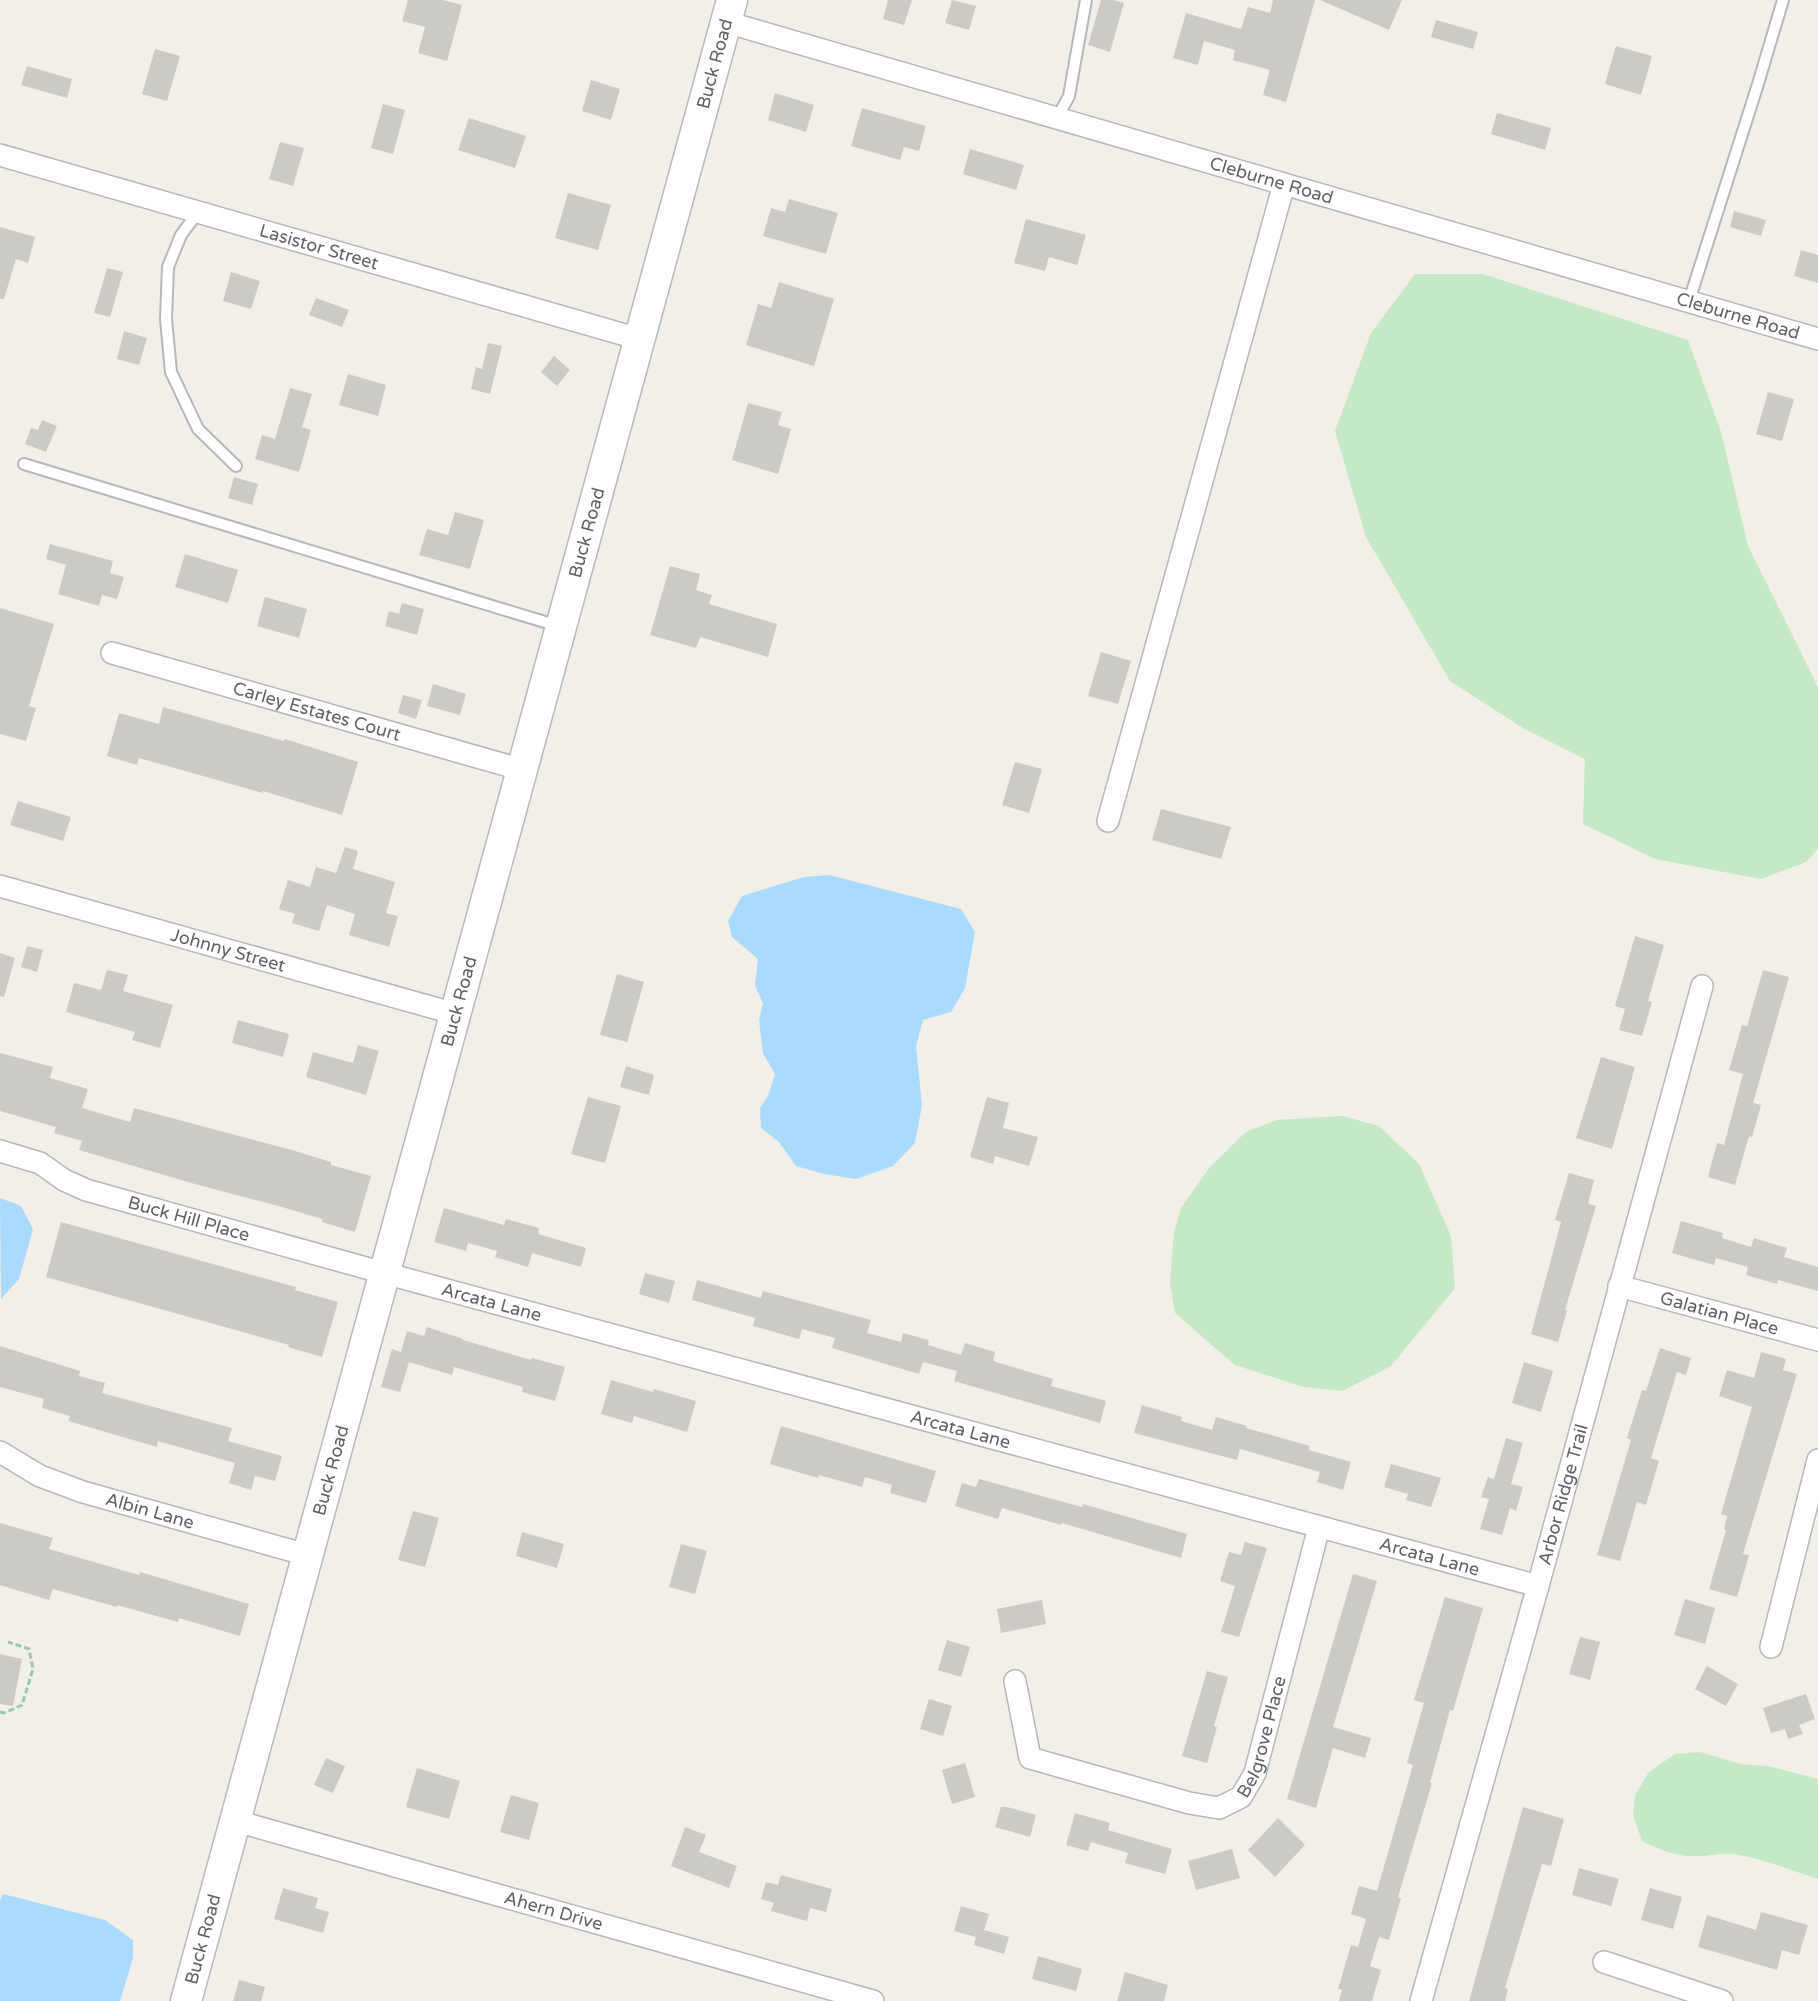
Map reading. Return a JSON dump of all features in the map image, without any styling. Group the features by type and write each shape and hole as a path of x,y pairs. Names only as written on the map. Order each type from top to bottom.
{"street":[{"name":"Cleburne Road","path":"729,11 1057,118 1818,339"},
{"name":"Buck Road","path":"186,2001 729,11"},
{"name":"Lasistor Street","path":"0,155 639,339"},
{"path":"1108,821 1284,184"},
{"name":"Carley Estates Court","path":"112,653 523,770"},
{"name":"Johnny Street","path":"0,886 456,1014"},
{"name":"Arbor Ridge Trail","path":"1421,2001 1538,1586 1702,986"},
{"name":"Buck Hill Place","path":"0,1151 40,1163 64,1180 86,1190 384,1273"},
{"name":"Arcata Lane","path":"384,1273 1538,1586"},
{"name":"Galatian Place","path":"1619,1286 1818,1340"},
{"name":"Albin Lane","path":"0,1452 40,1476 83,1492 307,1555"},
{"path":"1771,1647 1818,1460"},
{"name":"Belgrove Place","path":"1015,1681 1030,1758 1190,1803 1219,1808 1241,1797 1255,1773 1320,1527"},
{"name":"Ahern Drive","path":"236,1821 873,2001"},
{"path":"1604,1962 1722,2001"}],"lane":[{"path":"1057,118 1069,96 1086,0"},
{"path":"1689,301 1783,0"},
{"path":"198,212 181,235 168,267 166,319 171,372 198,429 236,466"},
{"path":"24,465 561,627"}],"path":[{"path":"0,1712 4,1713 22,1705 33,1669 29,1649 8,1642"}],"green space":[{"path":"1415,274 1483,274 1688,340 1721,432 1748,546 1818,687 1818,849 1806,862 1761,879 1655,859 1583,824 1585,759 1523,728 1450,681 1366,537 1335,431 1371,333"},
{"path":"1342,1116 1379,1126 1419,1164 1451,1236 1455,1288 1391,1366 1342,1391 1304,1387 1235,1365 1175,1313 1170,1282 1174,1232 1181,1208 1210,1167 1246,1132 1277,1120"},
{"path":"1700,1752 1741,1764 1768,1766 1818,1779 1818,1879 1744,1856 1725,1853 1704,1856 1678,1855 1642,1841 1633,1815 1635,1795 1649,1772 1675,1754"}],"water":[{"path":"829,875 961,909 975,932 965,988 951,1012 923,1020 916,1046 922,1105 915,1143 893,1166 856,1179 824,1174 796,1166 779,1142 761,1128 760,1108 768,1096 775,1074 763,1053 759,1020 763,1004 755,985 758,959 732,937 728,921 742,896 804,877"},
{"path":"0,1198 21,1206 33,1229 19,1279 1,1299"},
{"path":"3,1894 105,1920 133,1940 133,1958 120,2001 0,2001 0,1901"}],"building":[{"path":"408,0 443,0 462,5 447,61 418,53 425,27 402,21"},
{"path":"888,0 912,0 904,25 883,19"},
{"path":"952,0 976,6 969,30 945,23"},
{"path":"1101,0 1124,3 1110,52 1088,45"},
{"path":"1273,0 1315,0 1286,102 1263,95 1270,70 1233,60 1235,50 1204,41 1198,65 1173,58 1186,13 1241,29 1248,7 1270,13"},
{"path":"1320,0 1402,0 1389,30"},
{"path":"1436,20 1478,32 1473,49 1431,37"},
{"path":"1616,46 1652,56 1641,95 1605,84"},
{"path":"155,49 180,56 167,101 142,94"},
{"path":"27,66 72,79 67,98 21,85"},
{"path":"591,80 620,89 611,120 582,111"},
{"path":"775,93 814,105 806,132 768,120"},
{"path":"383,104 405,110 393,154 371,148"},
{"path":"862,108 926,126 919,151 904,147 900,160 851,146"},
{"path":"1497,113 1551,128 1545,150 1491,134"},
{"path":"469,118 526,136 515,168 458,150"},
{"path":"280,142 304,148 293,186 269,179"},
{"path":"970,149 1024,165 1016,190 963,174"},
{"path":"568,193 611,205 598,250 555,238"},
{"path":"789,199 838,213 826,254 763,236 771,208 785,212"},
{"path":"1734,211 1766,220 1761,236 1730,227"},
{"path":"1026,219 1086,235 1077,265 1049,257 1045,271 1014,263"},
{"path":"0,227 35,237 28,263 16,259 4,299 0,299"},
{"path":"1801,250 1818,255 1818,283 1794,276"},
{"path":"107,268 123,272 110,317 94,313"},
{"path":"231,272 260,281 251,309 223,301"},
{"path":"779,282 834,299 814,366 746,345 758,304 771,308"},
{"path":"316,298 349,310 342,327 309,315"},
{"path":"124,331 147,338 139,365 117,359"},
{"path":"488,343 502,346 490,394 471,389 476,367 482,369"},
{"path":"554,356 570,370 557,386 541,372"},
{"path":"348,374 386,385 378,416 339,405"},
{"path":"290,388 312,394 302,427 311,430 299,472 255,459 262,435 275,439"},
{"path":"1768,392 1794,399 1782,441 1756,434"},
{"path":"748,403 782,412 778,425 791,429 778,474 732,460"},
{"path":"42,420 57,426 46,452 25,444 31,428 38,430"},
{"path":"234,477 258,484 252,505 228,498"},
{"path":"455,512 484,520 470,569 419,555 427,529 448,535"},
{"path":"50,544 113,561 110,573 124,577 117,599 102,595 99,606 58,594 66,565 46,559"},
{"path":"185,554 238,570 228,603 175,587"},
{"path":"670,566 700,574 696,590 712,595 709,604 777,624 768,657 700,637 696,648 650,635"},
{"path":"265,597 307,609 299,638 257,626"},
{"path":"402,603 424,609 417,635 385,626 389,611 399,614"},
{"path":"0,608 54,624 29,706 36,708 26,741 0,734"},
{"path":"1101,652 1131,661 1118,704 1088,696"},
{"path":"433,684 466,694 460,715 427,706"},
{"path":"403,695 422,700 416,719 398,713"},
{"path":"163,707 284,741 285,739 358,762 342,815 139,758 137,765 107,756 119,713 159,724"},
{"path":"1015,762 1042,769 1029,813 1002,805"},
{"path":"18,801 71,817 63,841 10,825"},
{"path":"1161,809 1231,827 1221,859 1152,840"},
{"path":"345,847 358,851 353,869 395,882 386,913 398,916 389,947 349,935 355,914 327,905 319,931 292,923 295,914 279,909 288,880 310,887 316,867 336,873"},
{"path":"1635,936 1664,945 1648,1001 1652,1002 1642,1036 1619,1030 1625,1009 1615,1006"},
{"path":"27,946 43,950 37,972 21,967"},
{"path":"0,953 15,958 4,997 0,996"},
{"path":"107,970 128,975 123,991 173,1005 160,1048 132,1040 135,1032 66,1012 74,983 101,990"},
{"path":"1763,970 1789,977 1753,1103 1761,1105 1752,1137 1749,1136 1735,1185 1708,1177 1717,1143 1724,1145 1743,1074 1729,1070 1742,1025 1747,1026"},
{"path":"617,974 644,982 627,1042 600,1035"},
{"path":"238,1020 289,1034 283,1057 232,1043"},
{"path":"358,1045 379,1051 366,1095 306,1077 313,1052 353,1063"},
{"path":"0,1053 53,1067 50,1078 88,1089 82,1108 130,1122 134,1108 292,1150 331,1162 331,1165 371,1176 355,1232 282,1207 79,1150 82,1141 54,1133 56,1127 0,1111"},
{"path":"1601,1057 1635,1067 1612,1149 1576,1138"},
{"path":"626,1066 654,1075 649,1095 620,1087"},
{"path":"588,1097 621,1106 605,1163 571,1154"},
{"path":"987,1097 1009,1103 1003,1128 1038,1137 1029,1166 995,1156 993,1164 970,1157"},
{"path":"1569,1173 1594,1180 1588,1204 1596,1206 1565,1310 1567,1311 1558,1342 1531,1334 1561,1222 1555,1220"},
{"path":"444,1208 504,1225 506,1219 539,1228 538,1234 586,1248 581,1267 532,1253 528,1267 495,1257 497,1251 468,1243 466,1251 434,1242"},
{"path":"1681,1221 1723,1233 1722,1238 1751,1247 1754,1238 1787,1248 1784,1257 1818,1267 1818,1291 1778,1280 1777,1284 1746,1275 1748,1267 1716,1258 1714,1265 1672,1253"},
{"path":"61,1222 296,1287 295,1290 338,1302 322,1357 288,1347 289,1345 46,1277"},
{"path":"645,1273 675,1281 669,1303 639,1294"},
{"path":"697,1280 761,1298 763,1291 871,1320 867,1333 901,1342 903,1333 929,1340 928,1345 961,1355 965,1343 995,1352 993,1361 1053,1379 1051,1386 1106,1401 1100,1423 954,1381 957,1371 923,1362 919,1374 832,1348 835,1338 802,1329 799,1339 753,1326 755,1318 692,1300"},
{"path":"427,1327 531,1360 532,1358 565,1367 555,1401 522,1392 523,1387 454,1367 452,1375 409,1362 400,1392 381,1387 392,1349 401,1352 407,1331 424,1336"},
{"path":"0,1346 80,1371 79,1376 105,1383 102,1393 232,1428 228,1441 282,1456 275,1481 255,1476 251,1490 229,1483 235,1463 158,1441 157,1447 68,1421 70,1416 42,1408 44,1399 0,1387"},
{"path":"1660,1348 1691,1358 1686,1375 1677,1372 1651,1458 1659,1461 1646,1505 1637,1502 1620,1561 1597,1555 1631,1440 1627,1438 1642,1390 1646,1391"},
{"path":"1761,1352 1786,1359 1783,1370 1797,1374 1743,1554 1749,1555 1737,1597 1709,1589 1726,1530 1724,1529 1727,1516 1721,1514 1752,1407 1719,1396 1727,1370 1754,1378"},
{"path":"1524,1362 1553,1371 1541,1412 1512,1403"},
{"path":"611,1380 696,1401 687,1432 634,1416 632,1423 601,1414"},
{"path":"1142,1405 1182,1417 1181,1421 1212,1430 1216,1417 1310,1446 1309,1450 1351,1462 1343,1490 1317,1482 1320,1472 1240,1449 1237,1460 1134,1433"},
{"path":"781,1426 936,1471 926,1503 890,1493 892,1485 865,1477 862,1487 819,1475 818,1478 770,1464"},
{"path":"1506,1438 1523,1443 1511,1484 1523,1487 1516,1511 1510,1508 1502,1535 1480,1529 1489,1499 1481,1497 1488,1477 1494,1479"},
{"path":"1391,1464 1441,1478 1431,1507 1406,1500 1408,1494 1384,1487"},
{"path":"979,1479 1082,1507 1083,1504 1187,1534 1181,1558 1002,1508 998,1519 955,1506 962,1483 976,1487"},
{"path":"413,1511 439,1518 425,1567 398,1560"},
{"path":"0,1523 53,1538 49,1549 139,1575 140,1572 249,1604 240,1636 179,1618 178,1622 53,1589 49,1600 0,1585"},
{"path":"522,1532 564,1544 557,1568 516,1556"},
{"path":"1245,1542 1267,1548 1239,1637 1221,1632 1235,1586 1220,1581 1229,1552 1241,1555"},
{"path":"681,1544 707,1551 695,1594 669,1587"},
{"path":"1353,1574 1377,1581 1333,1727 1371,1738 1365,1758 1333,1748 1316,1808 1287,1799"},
{"path":"1445,1597 1483,1608 1453,1711 1450,1710 1430,1783 1432,1783 1398,1897 1401,1898 1389,1940 1379,1937 1370,1966 1381,1970 1372,2001 1339,2001 1342,1990 1338,1989 1351,1945 1358,1947 1366,1919 1351,1914 1359,1886 1377,1891 1413,1765 1407,1763 1424,1703 1414,1700"},
{"path":"1685,1599 1715,1608 1705,1644 1674,1635"},
{"path":"1042,1600 1046,1624 1001,1633 997,1609"},
{"path":"1580,1637 1600,1642 1590,1680 1569,1674"},
{"path":"947,1640 970,1647 961,1677 938,1670"},
{"path":"0,1654 22,1659 13,1706 0,1704"},
{"path":"1707,1666 1738,1684 1726,1706 1695,1689"},
{"path":"1207,1671 1228,1677 1214,1726 1217,1727 1207,1763 1182,1756"},
{"path":"1806,1694 1815,1719 1799,1725 1803,1734 1788,1739 1785,1729 1771,1733 1763,1708"},
{"path":"929,1699 952,1706 943,1736 920,1729"},
{"path":"326,1758 345,1766 333,1793 314,1785"},
{"path":"965,1763 975,1797 952,1804 942,1770"},
{"path":"417,1768 460,1781 449,1819 406,1807"},
{"path":"511,1795 539,1803 529,1840 500,1832"},
{"path":"1001,1807 1036,1815 1030,1837 995,1827"},
{"path":"1523,1807 1564,1819 1551,1866 1542,1864 1505,1988 1508,1989 1505,2001 1469,2001"},
{"path":"1075,1813 1110,1823 1108,1830 1172,1849 1165,1874 1125,1863 1128,1853 1091,1842 1088,1851 1066,1845"},
{"path":"1278,1818 1305,1845 1275,1877 1248,1850"},
{"path":"685,1827 706,1835 699,1852 737,1866 729,1888 671,1866"},
{"path":"1232,1849 1240,1878 1196,1890 1188,1861"},
{"path":"1579,1868 1619,1879 1611,1906 1572,1895"},
{"path":"781,1875 832,1889 826,1912 810,1908 807,1921 771,1911 774,1903 761,1899 766,1882 778,1885"},
{"path":"283,1888 318,1898 315,1908 329,1912 323,1933 274,1919"},
{"path":"1650,1888 1682,1897 1673,1929 1641,1920"},
{"path":"961,1906 989,1914 984,1930 1009,1937 1004,1954 974,1945 976,1937 954,1931"},
{"path":"1761,1912 1808,1925 1799,1955 1782,1950 1777,1970 1698,1947 1707,1915 1756,1930"},
{"path":"1038,1956 1082,1969 1076,1991 1032,1979"},
{"path":"1125,1972 1168,1985 1164,2001 1117,2001"},
{"path":"239,1980 265,1987 261,2001 233,2001"}]}
